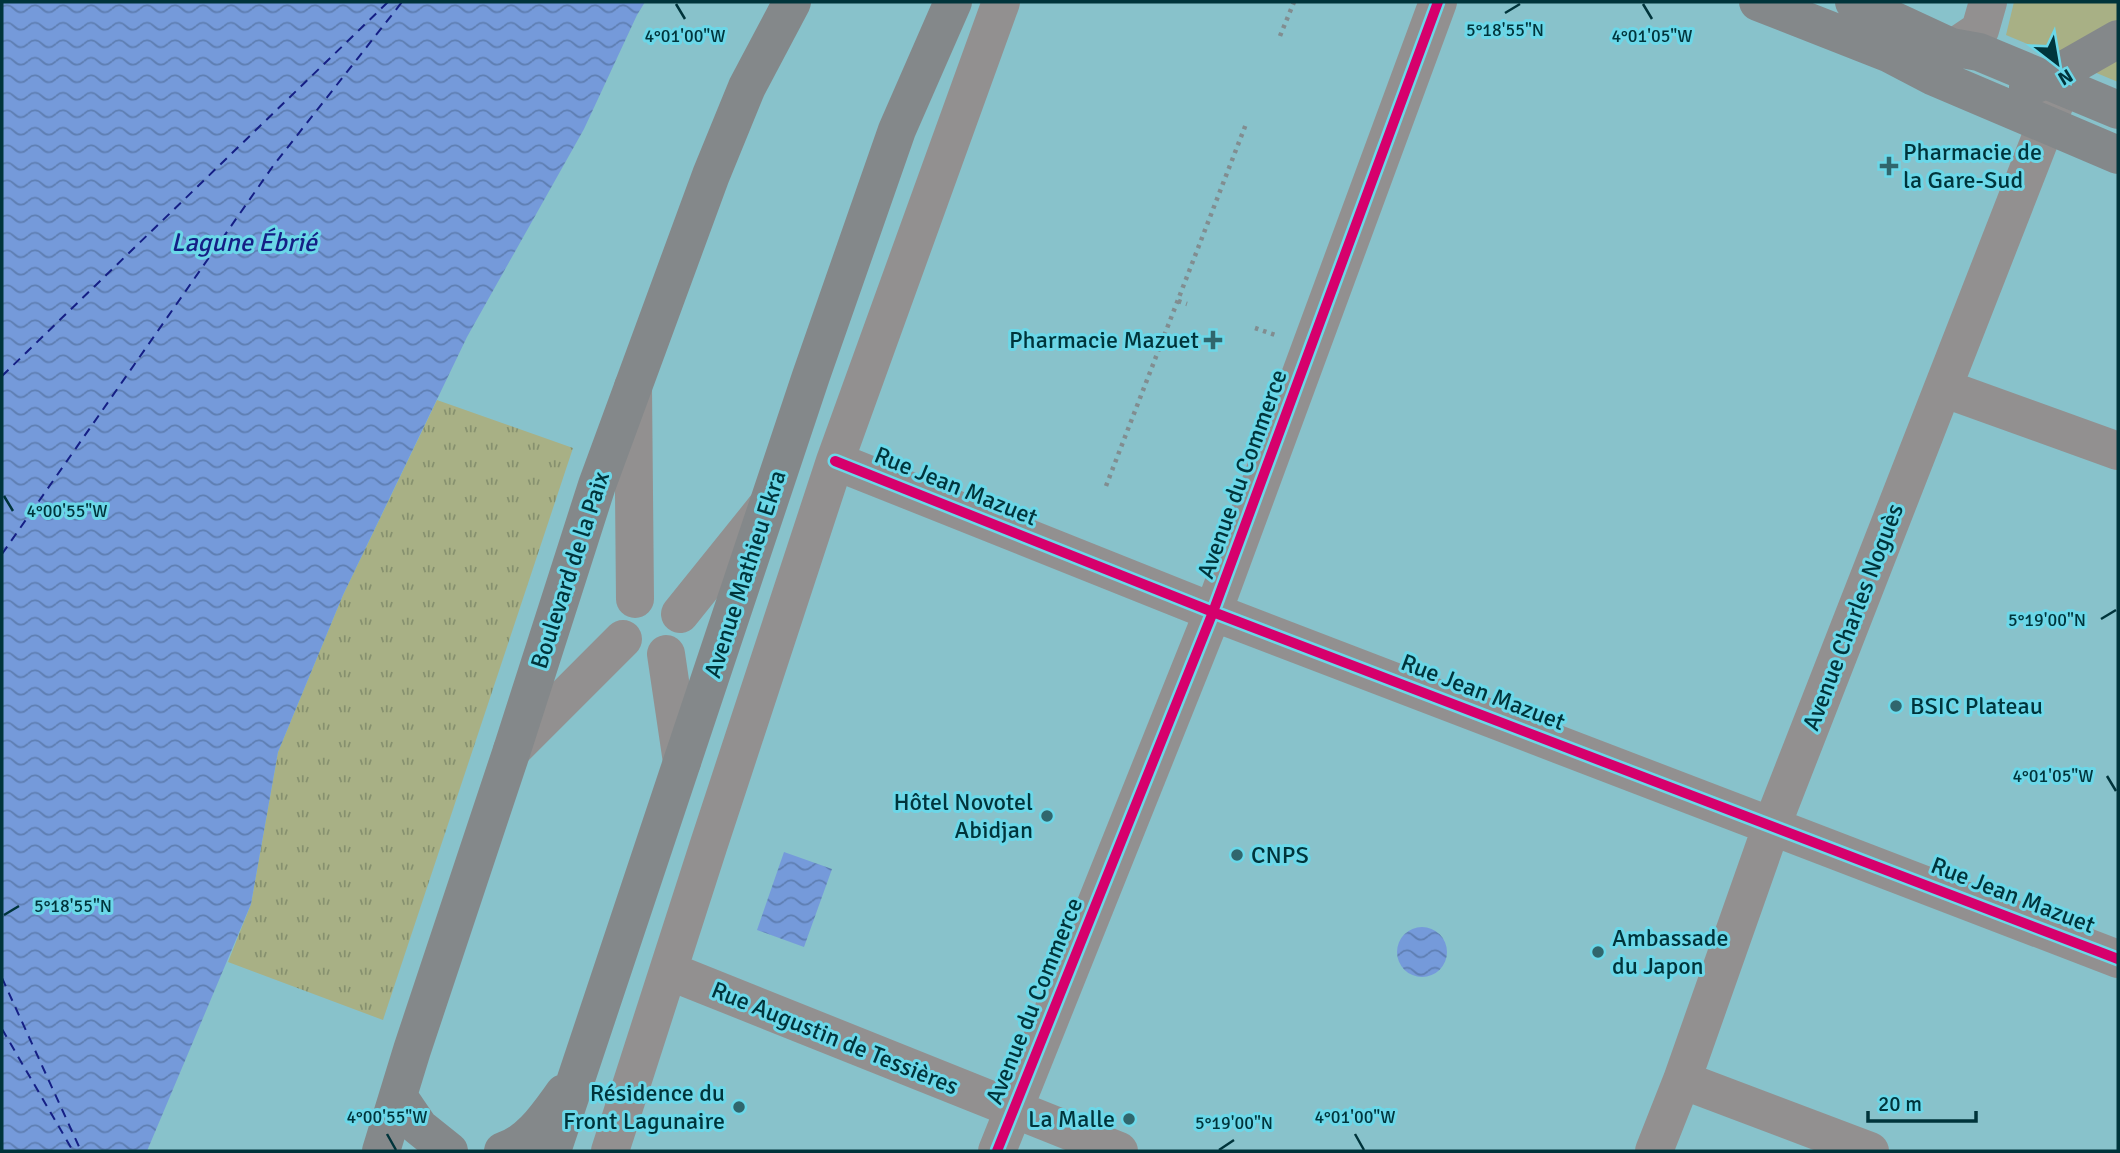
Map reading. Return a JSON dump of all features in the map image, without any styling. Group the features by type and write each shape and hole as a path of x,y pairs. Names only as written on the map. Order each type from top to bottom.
{"main road":[{"name":"Boulevard de la Paix","path":"381,1151 597,485 710,175 747,87 792,2"},
{"name":"Avenue Mathieu Ekra","path":"552,1151 811,376 897,130 953,2"},
{"path":"1854,2 1951,47 1979,52 2118,110"},
{"path":"1765,3 1888,53 1921,71 2118,155"},
{"path":"1987,100 2054,83 2118,39"},
{"path":"503,1151 514,1148 544,1120 578,1074"},
{"path":"398,1096 419,1127 449,1151"}],"street":[{"path":"610,1151 835,461 1001,2"},
{"name":"Avenue du Commerce","path":"997,1151 1213,612 1438,2"},
{"path":"1921,71 1951,47 1980,30 1988,2"},
{"name":"Avenue Charles Noguès","path":"1654,1151 1682,1080 1772,825 2046,124 2054,83"},
{"path":"811,376 858,396"},
{"path":"634,385 635,599"},
{"path":"1943,388 2118,451"},
{"name":"Rue Jean Mazuet","path":"835,461 1213,612 2118,958"},
{"path":"680,614 768,504"},
{"path":"512,750 623,639"},
{"path":"666,654 682,762"},
{"path":"661,826 708,847"},
{"name":"Rue Augustin de Tessières","path":"669,971 1119,1151"},
{"path":"1682,1080 1870,1151"}],"path":[{"path":"1280,36 1294,2"},
{"path":"1106,486 1246,124"},
{"path":"1178,301 1187,304"}],"green space":[{"path":"2014,2 2118,2 2118,82 2006,35"},
{"path":"437,400 573,448 383,1020 228,962 251,904 278,752 343,595"}],"water":[{"name":"Lagune Ébrié","path":"2,2 645,2 584,129 467,337 343,595 278,752 251,904 147,1151 2,1151"},
{"path":"784,852 832,869 804,947 757,930"},
{"path":"1422,927 1440,934 1447,952 1440,970 1422,977 1404,970 1397,952 1404,934"}],"ferry route":[{"path":"2,376 388,2"},
{"path":"2,554 273,166 402,2"},
{"path":"2,978 81,1151"},
{"path":"2,1029 73,1151"}],"cycle path":[{"path":"997,1151 1213,612 1438,2"},
{"path":"835,461 1213,612 2118,959"}],"place":[{"name":"Pharmacie de la Gare-Sud","path":"1889,166"},
{"name":"Pharmacie Mazuet","path":"1213,340"},
{"name":"BSIC Plateau","path":"1896,706"},
{"name":"Hôtel Novotel Abidjan","path":"1047,816"},
{"name":"CNPS","path":"1237,855"},
{"name":"Ambassade du Japon","path":"1598,952"},
{"name":"Résidence du Front Lagunaire","path":"739,1107"},
{"name":"La Malle","path":"1129,1119"}]}
